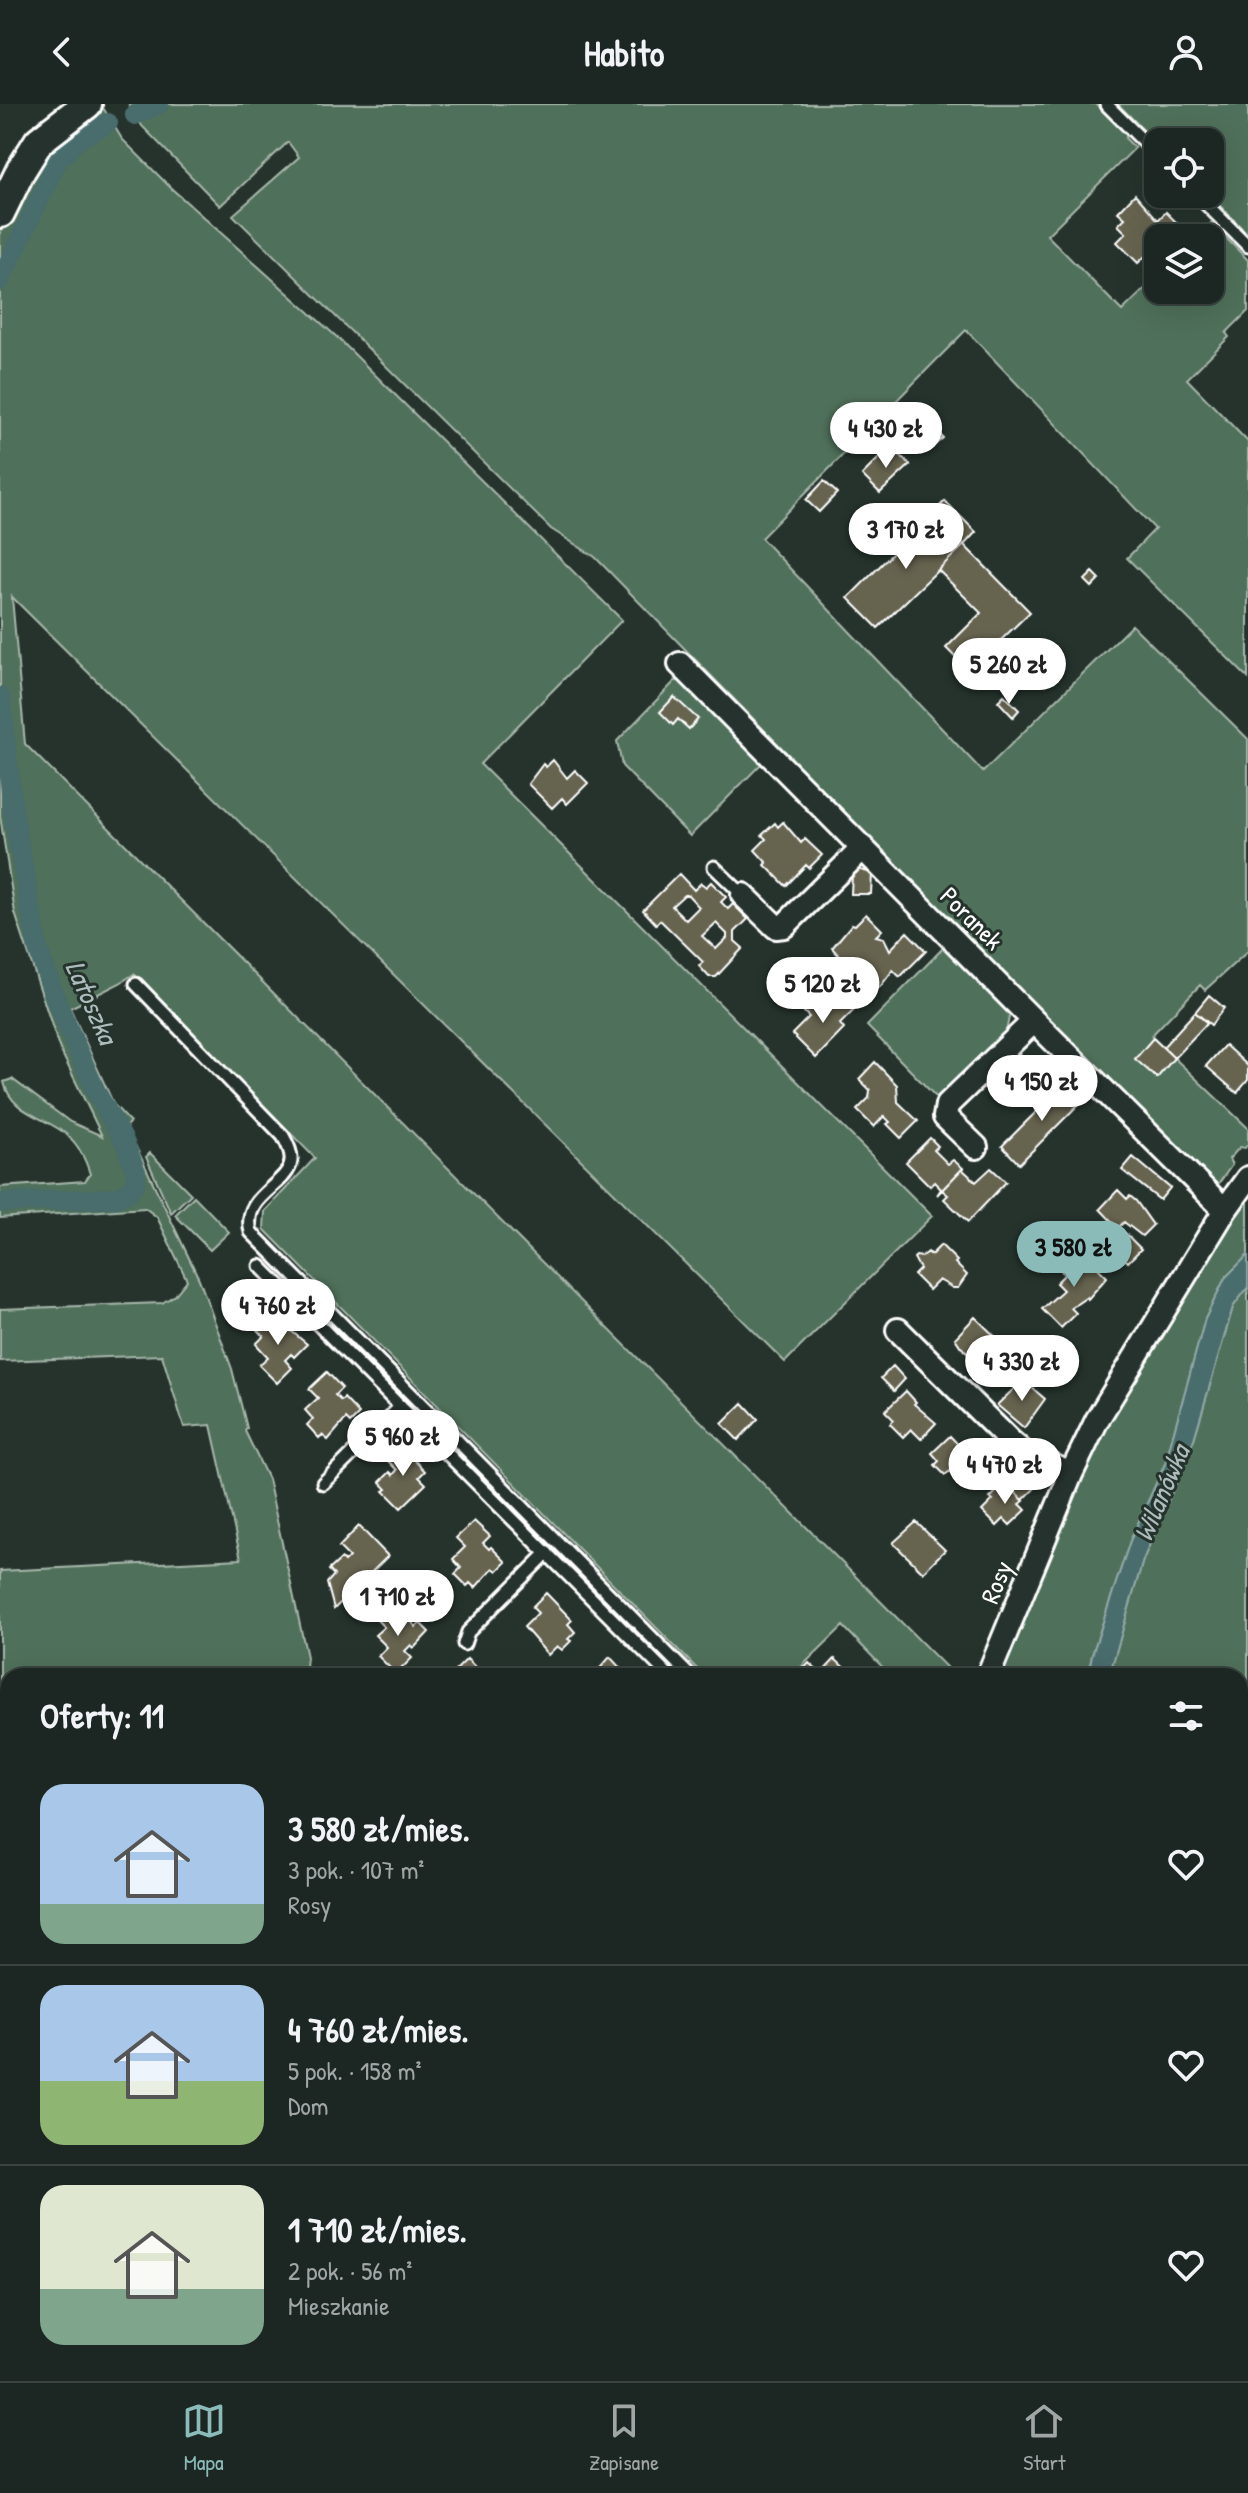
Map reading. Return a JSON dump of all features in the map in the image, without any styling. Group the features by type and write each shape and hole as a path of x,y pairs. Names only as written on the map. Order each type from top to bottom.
{"street":[{"path":"0,213 39,141 87,104"},
{"name":"Poranek","path":"680,664 1225,1210"},
{"path":"743,895 776,927 784,926 863,848"},
{"path":"976,1147 945,1117 947,1105 1034,1021"},
{"name":"Rosy","path":"991,1668 1071,1474 1097,1420 1225,1210 1248,1178"},
{"path":"898,1330 1025,1454 1071,1474"}],"lane":[{"path":"1106,104 1144,142"},
{"path":"1210,208 1248,246"},
{"path":"714,867 743,895"},
{"path":"136,984 283,1136 289,1148 291,1161 287,1171 252,1211 248,1222 251,1232 682,1668"},
{"path":"260,1266 661,1668"},
{"path":"323,1483 401,1406"},
{"path":"464,1644 468,1632 547,1553"},
{"path":"454,1634 468,1632"}],"green space":[{"path":"129,104 1096,104 1127,135 1125,138 1135,148 1047,235 1122,311 1144,290 1144,304 1224,304 1224,236 1248,260 1248,311 1226,333 1229,337 1187,379 1248,442 1248,678 1127,558 1155,529 966,330 761,538 983,772 1132,625 1248,739 1248,951 1205,990 1200,985 1151,1036 1248,1128 1248,1144 1245,1148 1240,1147 1229,1159 1232,1165 1214,1190 595,557 551,529 233,215 299,157 288,142 220,206 142,126"},
{"path":"1118,104 1248,104 1248,234 1222,208 1224,128 1144,128 1144,131"},
{"path":"102,106 122,139 172,189 339,339 622,620 480,764 932,1216 785,1362 12,597 25,744 947,1668 883,1668 843,1626 800,1668 696,1668 264,1229 265,1211 315,1158 134,974 70,1008 114,1105 130,1122 126,1126 199,1279 232,1369 247,1428 245,1431 268,1479 307,1657 306,1668 0,1668 0,1571 241,1559 211,1425 184,1427 162,1355 0,1361 0,1309 162,1303 175,1295 187,1280 157,1217 145,1208 0,1218 0,1187 85,1181 90,1174 71,1139 22,1108 8,1093 4,1082 12,1079 70,1122 102,1136 59,1047 15,913 0,816 0,233 29,176 63,133"},
{"path":"675,681 685,681 764,761 690,836 622,766 617,741"},
{"path":"946,945 1010,1012 1004,1042 940,1101 867,1026"},
{"path":"150,1153 191,1194 171,1213 146,1157"},
{"path":"194,1196 229,1232 210,1250 175,1215"},
{"path":"1248,1197 1248,1255 1225,1278 1205,1319 1165,1464 1130,1541 1090,1668 1002,1668 1099,1434 1141,1362"},
{"path":"1248,1287 1248,1668 1111,1668 1143,1560 1194,1439 1233,1307"}],"water":[{"name":"Wilanówka","path":"1248,1255 1248,1287 1233,1307 1194,1439 1143,1560 1111,1668 1090,1668 1130,1541 1165,1464 1205,1319 1225,1278"}],"building":[{"path":"1135,194 1144,208 1158,220 1166,212 1178,224 1144,224 1144,257 1138,263 1117,242 1126,233 1118,225 1125,218 1118,212"},
{"path":"916,409 943,438 928,451 902,423"},
{"path":"891,446 910,465 880,493 862,475"},
{"path":"824,481 837,493 819,512 806,500"},
{"path":"945,501 976,532 964,545 933,513"},
{"path":"933,513 964,545 878,628 848,598"},
{"path":"964,545 1030,612 969,671 946,648 981,613 938,570"},
{"path":"1093,572 1100,579 1092,587 1085,580"},
{"path":"1004,695 1019,710 1013,717 998,701"},
{"path":"674,697 698,719 689,729 678,719 673,725 660,712"},
{"path":"553,760 567,778 575,770 588,783 567,804 562,798 552,808 528,784 543,764 546,767"},
{"path":"783,822 801,843 805,839 822,855 809,868 806,865 786,886 755,850 766,839 762,835 775,823 778,827"},
{"path":"857,869 872,873 871,894 851,894 852,873"},
{"path":"679,874 694,890 701,883 706,887 711,882 726,897 721,902 728,909 733,904 748,919 735,932 735,941 743,948 716,977 709,977 699,966 703,962 660,920 656,924 643,910","holes":["688,895 699,907 686,920 672,906","716,923 727,934 716,949 702,936"]},
{"path":"866,914 882,930 876,936 884,938 890,950 907,932 926,951 900,977 893,970 880,987 873,990 854,970 843,966 843,960 832,948 852,924 855,925"},
{"path":"842,995 856,1008 840,1024 844,1029 816,1058 792,1034 809,1017 804,1012 816,1000 830,1007"},
{"path":"1209,995 1224,1008 1211,1025 1195,1012"},
{"path":"1195,1012 1207,1023 1174,1058 1163,1047"},
{"path":"1153,1038 1174,1058 1157,1078 1135,1059"},
{"path":"1225,1045 1248,1066 1248,1080 1237,1093 1206,1066"},
{"path":"875,1062 897,1085 898,1102 918,1121 901,1138 887,1124 890,1122 884,1116 874,1127 857,1110 869,1098 870,1090 859,1079"},
{"path":"1066,1082 1083,1100 1019,1164 1002,1146"},
{"path":"930,1138 938,1146 934,1150 948,1164 953,1160 963,1168 937,1195 941,1189 934,1182 930,1186 906,1162"},
{"path":"1133,1157 1170,1188 1160,1200 1122,1170"},
{"path":"991,1168 1006,1182 968,1222 944,1199 948,1195 942,1190 962,1169 976,1182"},
{"path":"1118,1190 1127,1199 1130,1196 1136,1201 1153,1225 1142,1236 1124,1222 1118,1228 1100,1209"},
{"path":"1126,1234 1141,1249 1128,1262 1113,1248"},
{"path":"941,1245 967,1275 958,1288 939,1280 929,1290 914,1275 920,1269 914,1258 928,1252 931,1255"},
{"path":"1085,1255 1107,1277 1088,1299 1071,1308 1076,1313 1061,1328 1042,1309 1063,1290 1056,1283 1064,1275 1062,1263 1068,1259 1077,1263"},
{"path":"278,1315 307,1344 294,1357 291,1354 285,1360 292,1368 277,1383 259,1365 268,1357 256,1344 264,1336 258,1330"},
{"path":"975,1317 1009,1350 998,1361 992,1356 983,1365 955,1338"},
{"path":"893,1366 905,1379 894,1391 881,1378"},
{"path":"327,1372 342,1388 335,1395 341,1401 344,1398 359,1414 350,1423 346,1419 328,1440 322,1435 319,1438 307,1425 313,1419 305,1410 318,1398 309,1389"},
{"path":"1023,1380 1045,1399 1024,1428 997,1405"},
{"path":"906,1391 916,1402 914,1404 936,1423 921,1439 911,1429 903,1437 890,1424 894,1420 885,1411"},
{"path":"743,1403 758,1419 738,1440 722,1424"},
{"path":"950,1436 979,1466 961,1483 950,1471 945,1475 935,1465 939,1461 932,1453"},
{"path":"401,1447 425,1471 419,1477 426,1484 401,1508 384,1491 387,1489 380,1482 390,1472 393,1475 397,1470 388,1461"},
{"path":"1023,1475 1036,1487 1023,1500 1010,1487"},
{"path":"1007,1484 1024,1501 1020,1504 1026,1510 1010,1525 1004,1519 997,1526 982,1511 993,1500 990,1498"},
{"path":"474,1521 490,1536 483,1543 506,1562 497,1571 493,1568 475,1588 470,1583 467,1586 455,1574 461,1568 453,1559 465,1547 456,1538"},
{"path":"916,1522 945,1550 923,1572 893,1543"},
{"path":"359,1526 388,1556 334,1609 327,1583 334,1575 329,1570 341,1559 344,1562 349,1557 339,1547"},
{"path":"546,1593 572,1620 568,1624 575,1632 562,1650 557,1646 548,1655 524,1627 538,1613 532,1607"},
{"path":"398,1606 416,1627 420,1623 429,1632 414,1648 411,1645 405,1651 412,1658 402,1668 390,1668 378,1656 387,1647 375,1635 384,1627 377,1620 390,1608 393,1611"},
{"path":"610,1657 620,1668 600,1668"},
{"path":"467,1659 476,1668 458,1668"},
{"path":"835,1659 845,1668 827,1668"}],"waterway":[{"name":"Latoszka","path":"135,115 159,104"},
{"name":"Latoszka","path":"0,281 58,160 79,138 108,123"},
{"name":"Latoszka","path":"0,697 14,817 38,949 56,1000 96,1092 124,1141 136,1172 135,1184 126,1194 116,1198 0,1203"}]}
